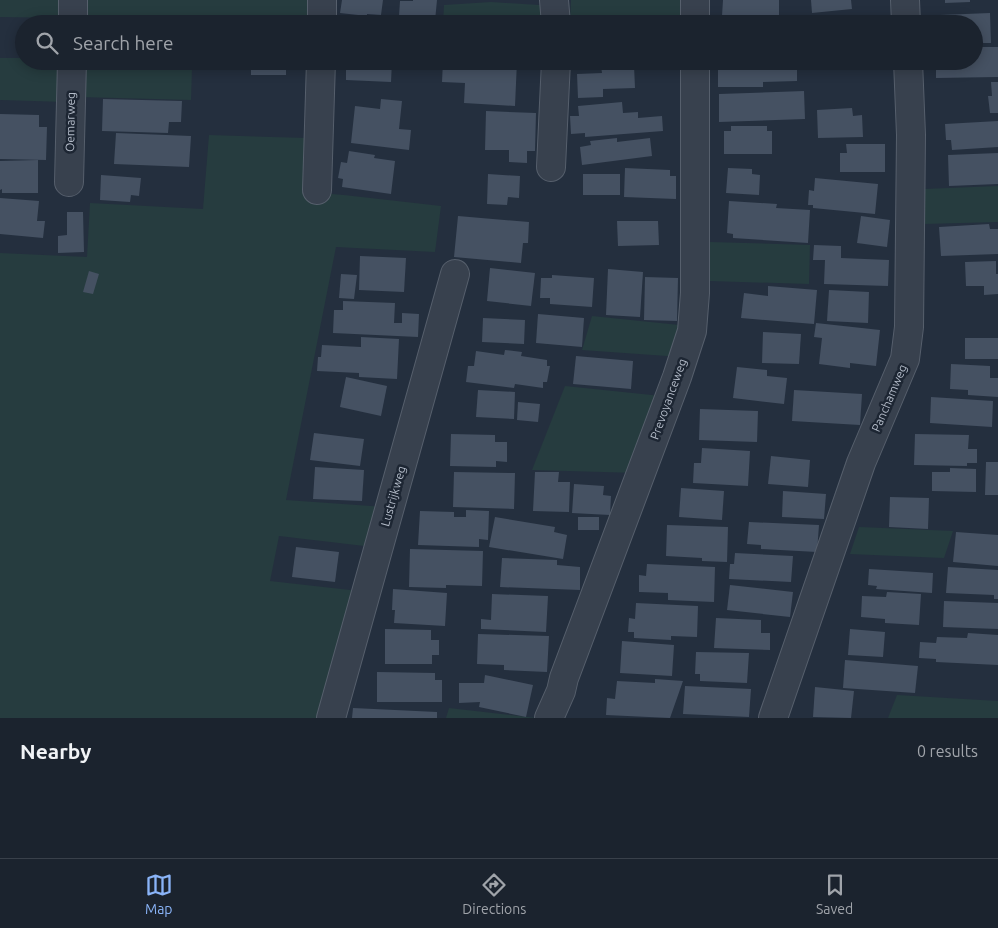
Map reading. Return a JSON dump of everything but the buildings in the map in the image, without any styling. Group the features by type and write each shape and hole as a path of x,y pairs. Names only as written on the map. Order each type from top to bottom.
{"street":[{"path":"72,15 73,0"},
{"path":"322,0 322,15"},
{"path":"554,0 555,15"},
{"path":"695,0 695,15"},
{"path":"905,0 906,15"},
{"name":"Oemarweg","path":"69,182 72,70"},
{"path":"317,190 321,70"},
{"path":"551,167 556,70"},
{"name":"Prevoyanceweg","path":"548,718 561,691 692,331 695,293 695,70"},
{"name":"Panchamweg","path":"773,718 861,463 905,359 909,327 911,135 908,70"},
{"name":"Lustrijkweg","path":"331,718 455,274"}],"green space":[{"path":"0,0 67,0 67,15 15,15 15,17 0,17"},
{"path":"81,0 316,0 316,15 80,15"},
{"path":"571,0 694,0 694,15 570,15"},
{"path":"491,2 554,6 554,15 443,15 444,5"},
{"path":"0,58 15,58 15,70 67,70 66,102 0,100"},
{"path":"80,70 192,70 191,100 79,97"},
{"path":"209,135 307,138 306,192 441,206 435,252 336,247 286,500 385,507 373,547 279,536 270,581 359,591 324,718 0,718 0,253 87,257 90,203 203,209"},
{"path":"998,186 998,222 924,224 924,189"},
{"path":"710,242 810,245 809,284 709,281"},
{"path":"592,316 689,326 681,357 582,350"},
{"path":"565,386 671,397 638,473 532,470"},
{"path":"859,527 953,531 944,558 850,554"},
{"path":"897,695 998,701 998,718 888,718"},
{"path":"449,708 537,718 446,718"}]}
